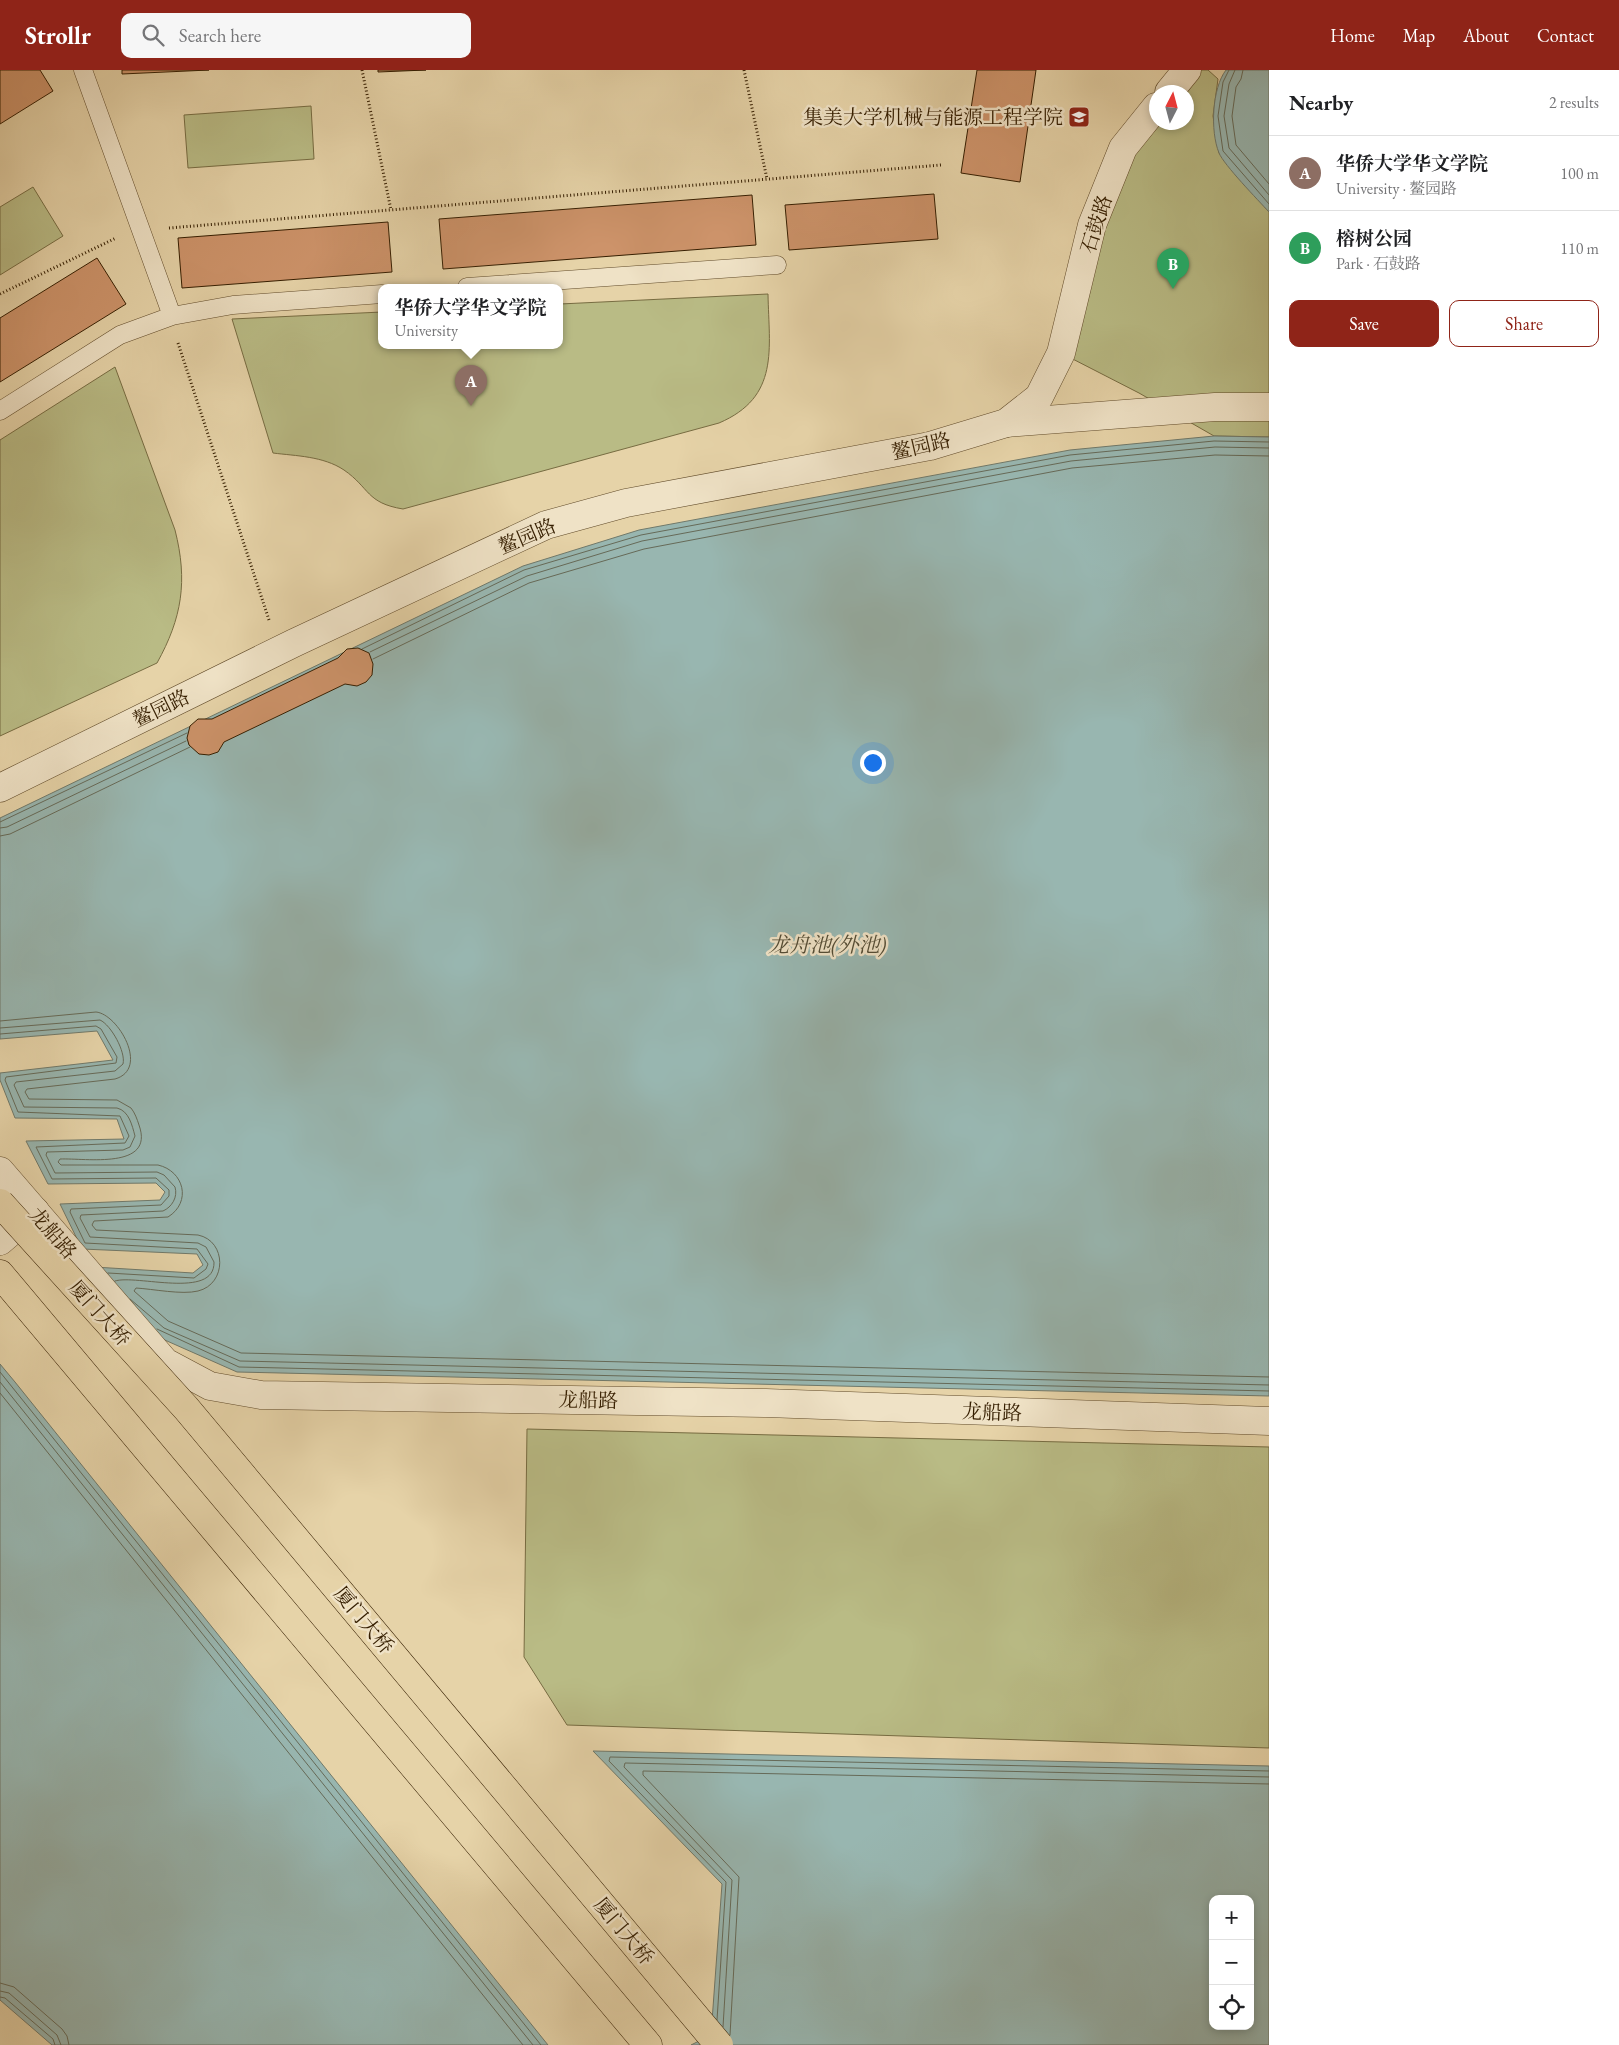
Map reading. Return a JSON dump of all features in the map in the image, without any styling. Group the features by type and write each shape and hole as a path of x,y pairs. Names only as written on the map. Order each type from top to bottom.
{"main road":[{"name":"厦门大桥","path":"0,1204 186,1408 719,2045"},
{"path":"0,1274 648,2045"}],"street":[{"path":"1175,85 1187,70"},
{"name":"石鼓路","path":"1061,353 1092,225 1124,148 1149,116"},
{"name":"鳌园路","path":"0,788 278,651 546,525 626,502 930,446 1006,424 1039,398 1061,353"},
{"path":"1006,424 1215,407 1269,408"},
{"name":"龙船路","path":"0,1171 165,1362 210,1386 262,1395 766,1403 1269,1421"},
{"path":"0,1241 35,1211"}],"lane":[{"path":"83,70 172,316"},
{"path":"508,284 777,264"},
{"path":"0,411 120,335 172,316 233,304 378,294"}],"path":[{"path":"362,70 391,210"},
{"path":"744,70 767,179"},
{"path":"0,294 112,239 141,231 941,165"},
{"path":"172,316 176,337 278,651"}],"green space":[{"path":"1187,70 1208,70 1218,79 1213,116 1219,153 1269,212 1269,437 1214,436 1139,393 1061,353 1123,148 1149,128 1149,130 1194,130 1194,85 1175,85"},
{"path":"311,106 314,159 188,168 184,115"},
{"path":"33,187 63,236 0,275 0,207"},
{"path":"768,294 769,352 767,369 762,385 753,400 739,412 719,423 403,509 375,499 336,465 309,457 273,453 232,319 378,312 378,349 563,349 563,304"},
{"path":"115,367 175,530 182,583 177,615 157,663 0,736 0,440"},
{"path":"527,1429 1269,1447 1269,1748 567,1725 524,1657"}],"water":[{"path":"1226,70 1269,70 1269,212 1227,166 1216,144 1214,133 1215,98 1221,78"},
{"name":"龙舟池(外池)","path":"1214,436 1269,437 1269,1396 237,1372 158,1337 94,1267 193,1273 203,1265 197,1254 82,1249 60,1204 160,1200 165,1192 156,1183 48,1184 26,1141 124,1139 117,1119 15,1118 0,1080 0,1073 113,1060 97,1031 0,1039 0,818 523,566 639,530 1070,450"},
{"path":"0,1364 548,2045 52,2045 0,2000"},
{"path":"593,1751 1269,1766 1269,2045 691,2045 711,2035 722,1884"}],"building":[{"path":"0,70 40,70 53,91 0,124"},
{"path":"122,70 209,70 122,74"},
{"path":"378,70 426,70 378,72"},
{"path":"977,70 1036,70 1020,182 961,173"},
{"path":"934,194 938,239 789,250 785,205"},
{"path":"752,195 756,245 443,269 439,219"},
{"path":"388,222 392,272 182,288 178,238"},
{"path":"97,258 126,304 0,382 0,318"},
{"path":"358,648 369,653 373,664 372,675 366,682 357,686 345,684 224,742 218,752 209,755 199,754 189,745 187,738 190,726 198,719 212,719 338,658 347,649"}],"place":[{"name":"集美大学机械与能源工程学院","path":"1079,117"},
{"name":"榕树公园","path":"1173,289"},
{"name":"华侨大学华文学院","path":"471,406"}]}
